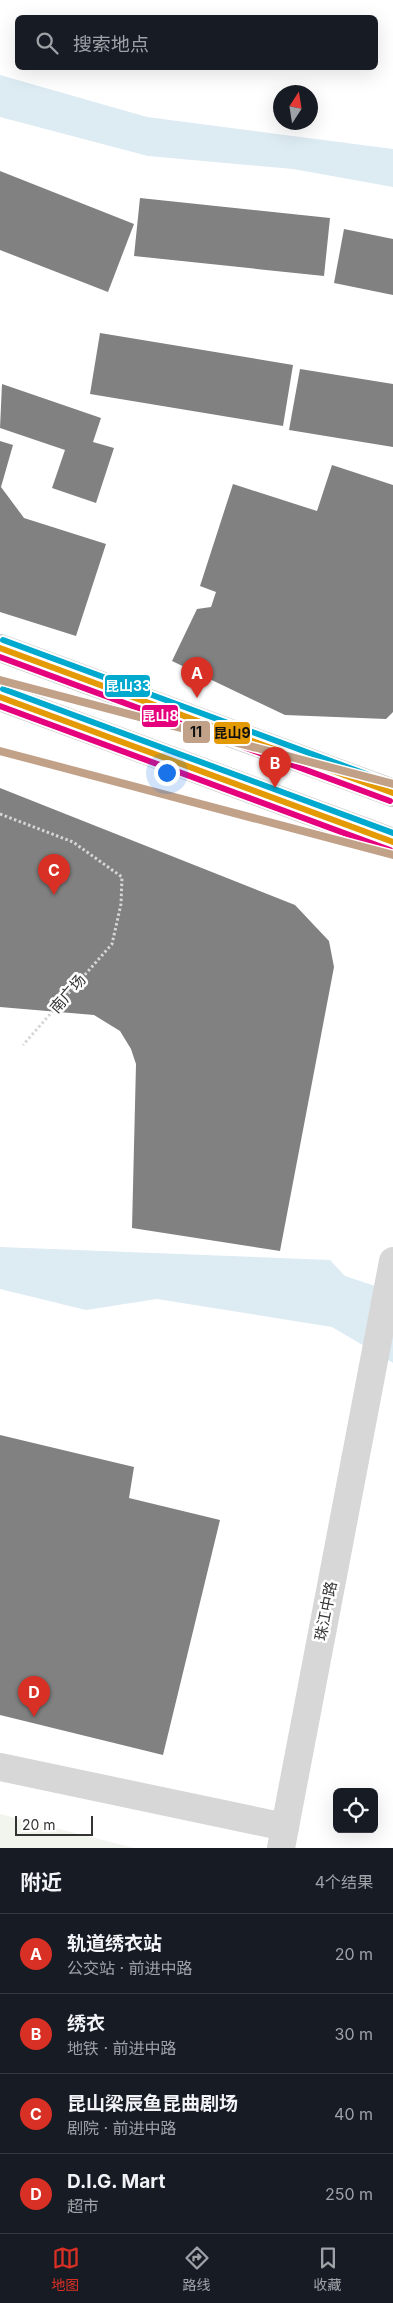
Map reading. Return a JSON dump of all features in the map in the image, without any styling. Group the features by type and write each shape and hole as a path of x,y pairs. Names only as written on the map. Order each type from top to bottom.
{"main road":[{"path":"0,648 393,793"},
{"path":"0,697 393,842"}],"street":[{"name":"珠江中路","path":"283,1837 392,1270"},
{"path":"0,1767 283,1837"}],"path":[{"name":"南广场","path":"0,814 74,842 122,877 121,904 112,944 23,1045"}],"shaded area":[{"path":"0,75 147,117 393,149 393,187 293,169 148,156 0,117"},
{"path":"0,1247 330,1260 345,1276 393,1292 393,1363 332,1327 157,1299 86,1310 0,1289"},
{"path":"0,1814 134,1848 0,1848"}],"building":[{"path":"0,171 134,224 108,292 0,250"},
{"path":"140,198 330,218 324,276 134,256"},
{"path":"344,229 393,239 393,295 334,283"},
{"path":"100,333 293,365 283,426 90,394"},
{"path":"300,369 393,384 393,447 289,430"},
{"path":"2,384 101,418 93,442 114,448 96,503 52,488 65,450 0,428"},
{"path":"0,441 13,445 1,487 24,518 106,544 76,636 0,612"},
{"path":"332,465 393,485 393,712 386,719 285,715 172,661 197,609 211,607 216,592 200,586 233,484 317,511"},
{"path":"0,788 295,905 329,941 334,967 280,1251 132,1228 136,1064 131,1049 120,1031 94,1015 0,1007"},
{"path":"0,1435 134,1467 129,1498 220,1520 163,1755 0,1715"}],"transit line":[{"name":"昆山33","path":"3,640 393,784"},
{"name":"昆山9","path":"0,648 393,793"},
{"name":"昆山8","path":"0,657 390,801"},
{"name":"11","path":"0,680 393,784"},
{"name":"昆山33","path":"3,689 393,833"},
{"name":"昆山9","path":"0,697 393,842"},
{"name":"昆山8","path":"0,706 390,850"},
{"name":"11","path":"0,751 393,855"}],"place":[{"name":"轨道绣衣站","path":"197,698"},
{"name":"绣衣","path":"275,788"},
{"name":"昆山梁辰鱼昆曲剧场","path":"54,895"},
{"name":"D.I.G. Mart","path":"34,1717"}]}
